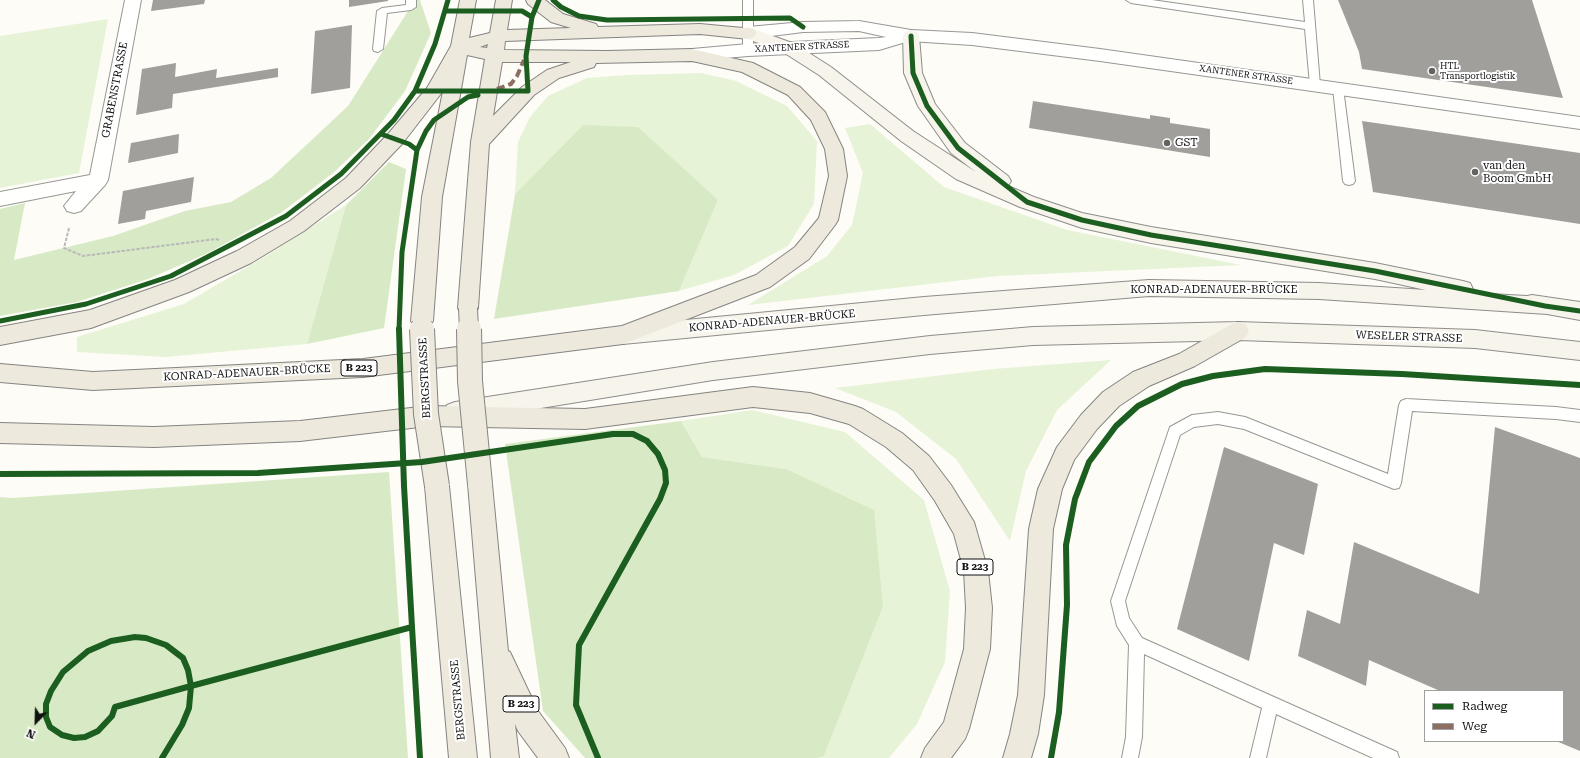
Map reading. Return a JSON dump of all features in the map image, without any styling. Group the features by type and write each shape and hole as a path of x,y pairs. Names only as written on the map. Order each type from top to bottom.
{"main road":[{"name":"BERGSTRASSE","path":"463,758 437,486 426,414 422,321 432,197 468,0"},
{"name":"B 223","path":"504,0 480,142 468,308 470,381 505,758"},
{"path":"534,0 557,18 609,33"},
{"path":"0,336 91,319 182,286 244,257 297,226 353,183 395,139 433,92 459,47 498,36 700,29 748,41"},
{"path":"911,36 913,73 927,106 958,148 1027,202"},
{"path":"459,47 495,56 607,57 692,55 747,67 794,91 819,117 834,149 838,176 828,220 802,254 763,281 623,335"},
{"path":"789,48 826,71 907,136 963,174 1027,202 1082,220 1151,235 1375,271 1545,306 1580,310"},
{"path":"480,142 528,91 553,74 607,57"},
{"name":"KONRAD-ADENAUER-BRÜCKE","path":"0,373 94,381 363,368 623,335 924,306 1149,288 1319,291 1545,306"},
{"path":"428,416 713,371 930,345 1033,336 1238,331"},
{"path":"1017,758 1024,734 1031,695 1041,529 1050,488 1065,454 1089,422 1111,399 1141,379 1187,360 1238,331"},
{"name":"WESELER STRASSE","path":"1238,331 1475,339 1580,351"},
{"name":"B 223","path":"0,433 162,437 300,431 428,416 585,419 753,397 810,403 855,416 894,440 921,463 943,493 965,530 976,571 979,608 977,649 968,689 954,729 935,758"},
{"name":"B 223","path":"494,645 528,721 555,758"}],"street":[{"name":"GRABENSTRASSE","path":"98,180 133,0"},
{"name":"XANTENER STRASSE","path":"692,55 803,27 859,26 911,36 972,39 1314,84 1580,123"},
{"name":"XANTENER STRASSE","path":"748,41 789,48 879,44 911,36"},
{"path":"0,199 98,180"},
{"path":"74,206 98,180"}],"lane":[{"path":"378,49 382,11 411,7 411,0"},
{"path":"748,0 748,41"},
{"path":"1131,0 1310,26"},
{"path":"1308,0 1314,84"},
{"path":"1338,88 1348,181"},
{"path":"1391,758 1137,643 1122,621 1118,601 1176,431 1192,421 1218,418 1245,423 1394,483 1406,404 1556,413 1580,416"},
{"path":"1130,758 1134,737 1137,643"},
{"path":"1258,758 1270,704"}],"path":[{"path":"74,206 64,248 83,256 194,242"}],"green space":[{"path":"415,0 420,0 431,33 405,91 369,139 333,173 282,212 208,253 148,279 77,302 0,316 0,209 25,203 14,260 113,236 185,211 231,202 271,178 348,106"},
{"path":"108,19 79,173 0,188 0,36"},
{"path":"701,73 736,81 787,106 817,141 814,204 788,246 734,275 679,291 718,200 583,125 515,194 518,142 530,117 548,96 587,78 628,75"},
{"path":"870,124 944,187 1067,230 1241,265 998,276 748,305 827,256 852,225 863,173 845,128"},
{"path":"583,125 638,127 718,200 679,291 494,319 515,194"},
{"path":"389,162 406,169 384,328 307,344 346,205"},
{"path":"346,205 307,344 165,357 77,352 77,337 184,304 266,256"},
{"path":"1111,360 1057,410 1026,471 1010,541 956,459 896,412 835,388 993,369"},
{"path":"752,410 845,432 924,500 950,591 945,662 917,724 889,758 817,758 824,756 883,607 786,469 702,457 681,421"},
{"path":"681,421 702,457 786,469 874,510 883,607 824,756 817,758 585,758 543,711 505,444"},
{"path":"389,472 408,758 0,758 0,497 13,498"}],"building":[{"path":"153,0 205,0 204,4 151,11"},
{"path":"349,0 388,0 388,1 349,7"},
{"path":"1338,0 1532,0 1563,98 1362,69 1359,52"},
{"path":"352,25 350,88 311,94 315,31"},
{"path":"176,63 175,77 217,69 216,78 278,68 278,77 173,94 172,108 136,115 142,69"},
{"name":"GST","path":"1033,101 1150,119 1150,115 1170,118 1170,123 1210,129 1210,157 1029,128"},
{"name":"van den Boom GmbH","path":"1362,121 1580,153 1580,224 1373,192"},
{"path":"179,134 178,153 128,163 131,143"},
{"path":"194,177 191,202 146,211 145,219 118,224 123,191"},
{"path":"1495,427 1580,458 1580,751 1558,742 1564,742 1564,690 1438,690 1369,660 1366,686 1298,656 1307,610 1340,624 1354,542 1479,594"},
{"path":"1224,447 1318,484 1304,555 1274,543 1249,661 1177,629"}],"marked path":[{"path":"497,89 511,84 517,76 524,60"}],"cycle path":[{"path":"0,321 86,304 171,276 286,216 341,174 394,120 415,91 435,44 448,0"},
{"path":"415,91 528,91 526,56 532,17 539,0"},
{"path":"553,0 561,7 579,16 607,20 790,18 803,27"},
{"path":"445,11 522,11 532,17"},
{"path":"911,36 913,73 927,106 958,148 1027,202 1082,220 1151,235 1375,271 1545,306 1580,311"},
{"path":"417,150 426,131 434,120 468,97 478,95"},
{"path":"381,134 409,144 417,150 402,252 399,317 404,486 412,627"},
{"path":"1051,758 1059,712 1067,605 1066,545 1075,499 1089,462 1116,426 1138,406 1182,384 1213,376 1265,369 1402,374 1580,385"},
{"path":"0,474 258,473 422,462 613,434 633,434 647,441 658,454 665,470 666,483 660,499 579,645 576,705 598,758"},
{"path":"162,758 182,725 189,708 191,689 188,670 183,658 175,651 166,645 146,638 135,637 111,641 88,651 63,672 51,691 46,704 46,717 50,727 62,735 74,738 85,737 98,731 112,716 115,707 136,701 399,630 412,627 420,758"}],"place":[{"name":"HTL Transportlogistik","path":"1432,71"},
{"name":"GST","path":"1167,143"},
{"name":"van den Boom GmbH","path":"1475,172"}]}
